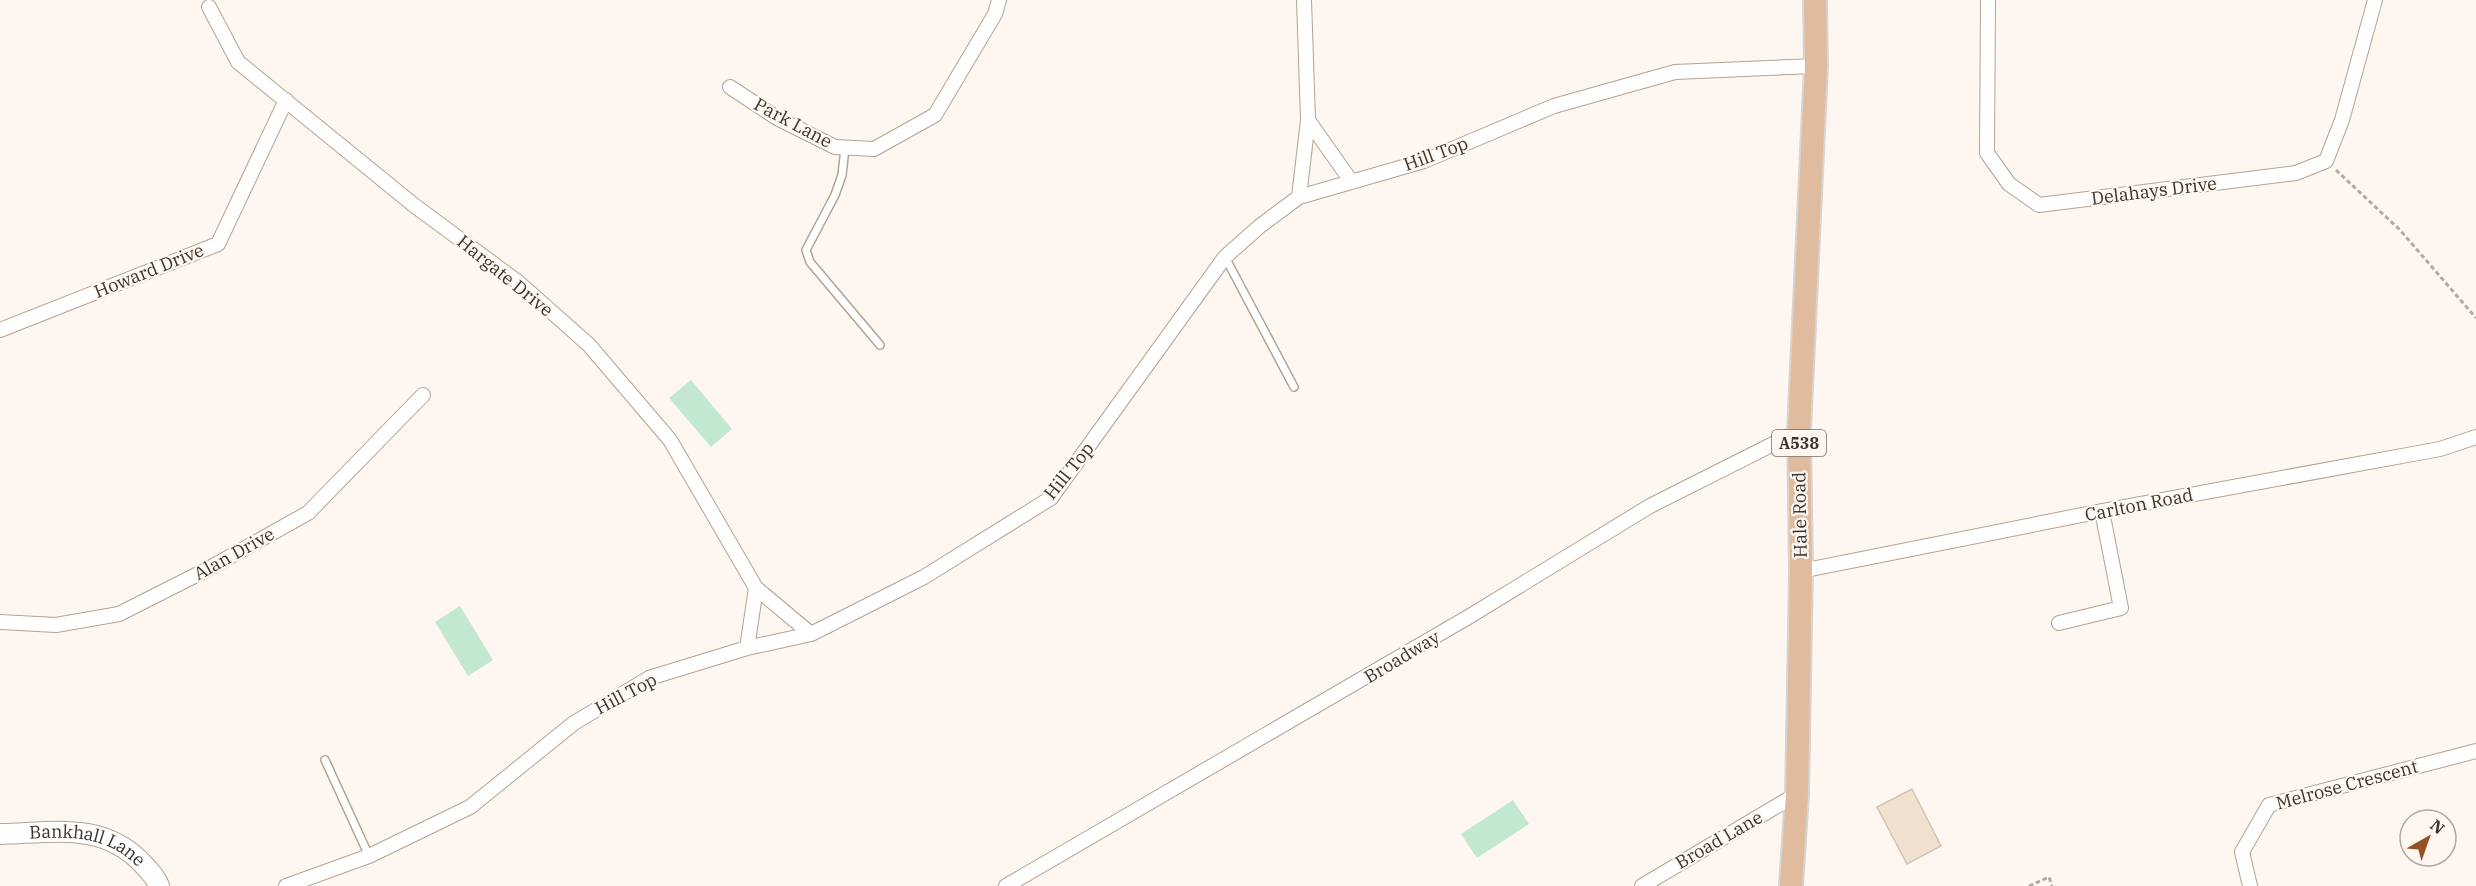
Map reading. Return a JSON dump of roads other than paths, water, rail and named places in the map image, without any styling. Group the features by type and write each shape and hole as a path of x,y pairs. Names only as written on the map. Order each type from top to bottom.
{"main road":[{"name":"Hale Road","path":"1791,886 1797,794 1801,572 1798,431 1816,66 1815,0"}],"street":[{"name":"Park Lane","path":"730,87 777,118 835,147 874,149 936,115 995,14 999,0"},
{"path":"1299,197 1308,120 1304,0"},
{"name":"Delahays Drive","path":"1988,0 1987,153 2009,184 2039,205 2296,173 2326,161 2342,120 2375,0"},
{"name":"Hargate Drive","path":"209,7 238,62 415,206 518,282 589,345 670,440 756,588 811,634"},
{"name":"Hill Top","path":"286,886 369,856 470,807 574,723 650,678 747,648 811,634 924,577 1051,498 1225,257 1260,226 1299,197 1424,160 1554,106 1675,72 1816,66"},
{"name":"Howard Drive","path":"0,330 218,244 286,100"},
{"path":"1308,120 1351,181"},
{"name":"Alan Drive","path":"0,622 56,625 119,614 206,570 308,513 423,395"},
{"name":"Broadway","path":"1006,886 1450,628 1650,506 1798,431"},
{"name":"Carlton Road","path":"1801,572 2102,511 2440,449 2476,437"},
{"path":"2059,622 2121,608 2102,511"},
{"path":"747,648 756,588"},
{"name":"Melrose Crescent","path":"2250,886 2242,852 2269,805 2476,751"},
{"name":"Broad Lane","path":"1642,886 1797,794"},
{"name":"Bankhall Lane","path":"0,834 83,832 115,841 138,858 156,878 159,886"}],"lane":[{"path":"845,148 842,175 835,195 806,250 810,262 880,345"},
{"path":"1225,257 1294,387"},
{"path":"325,760 369,856"}]}
